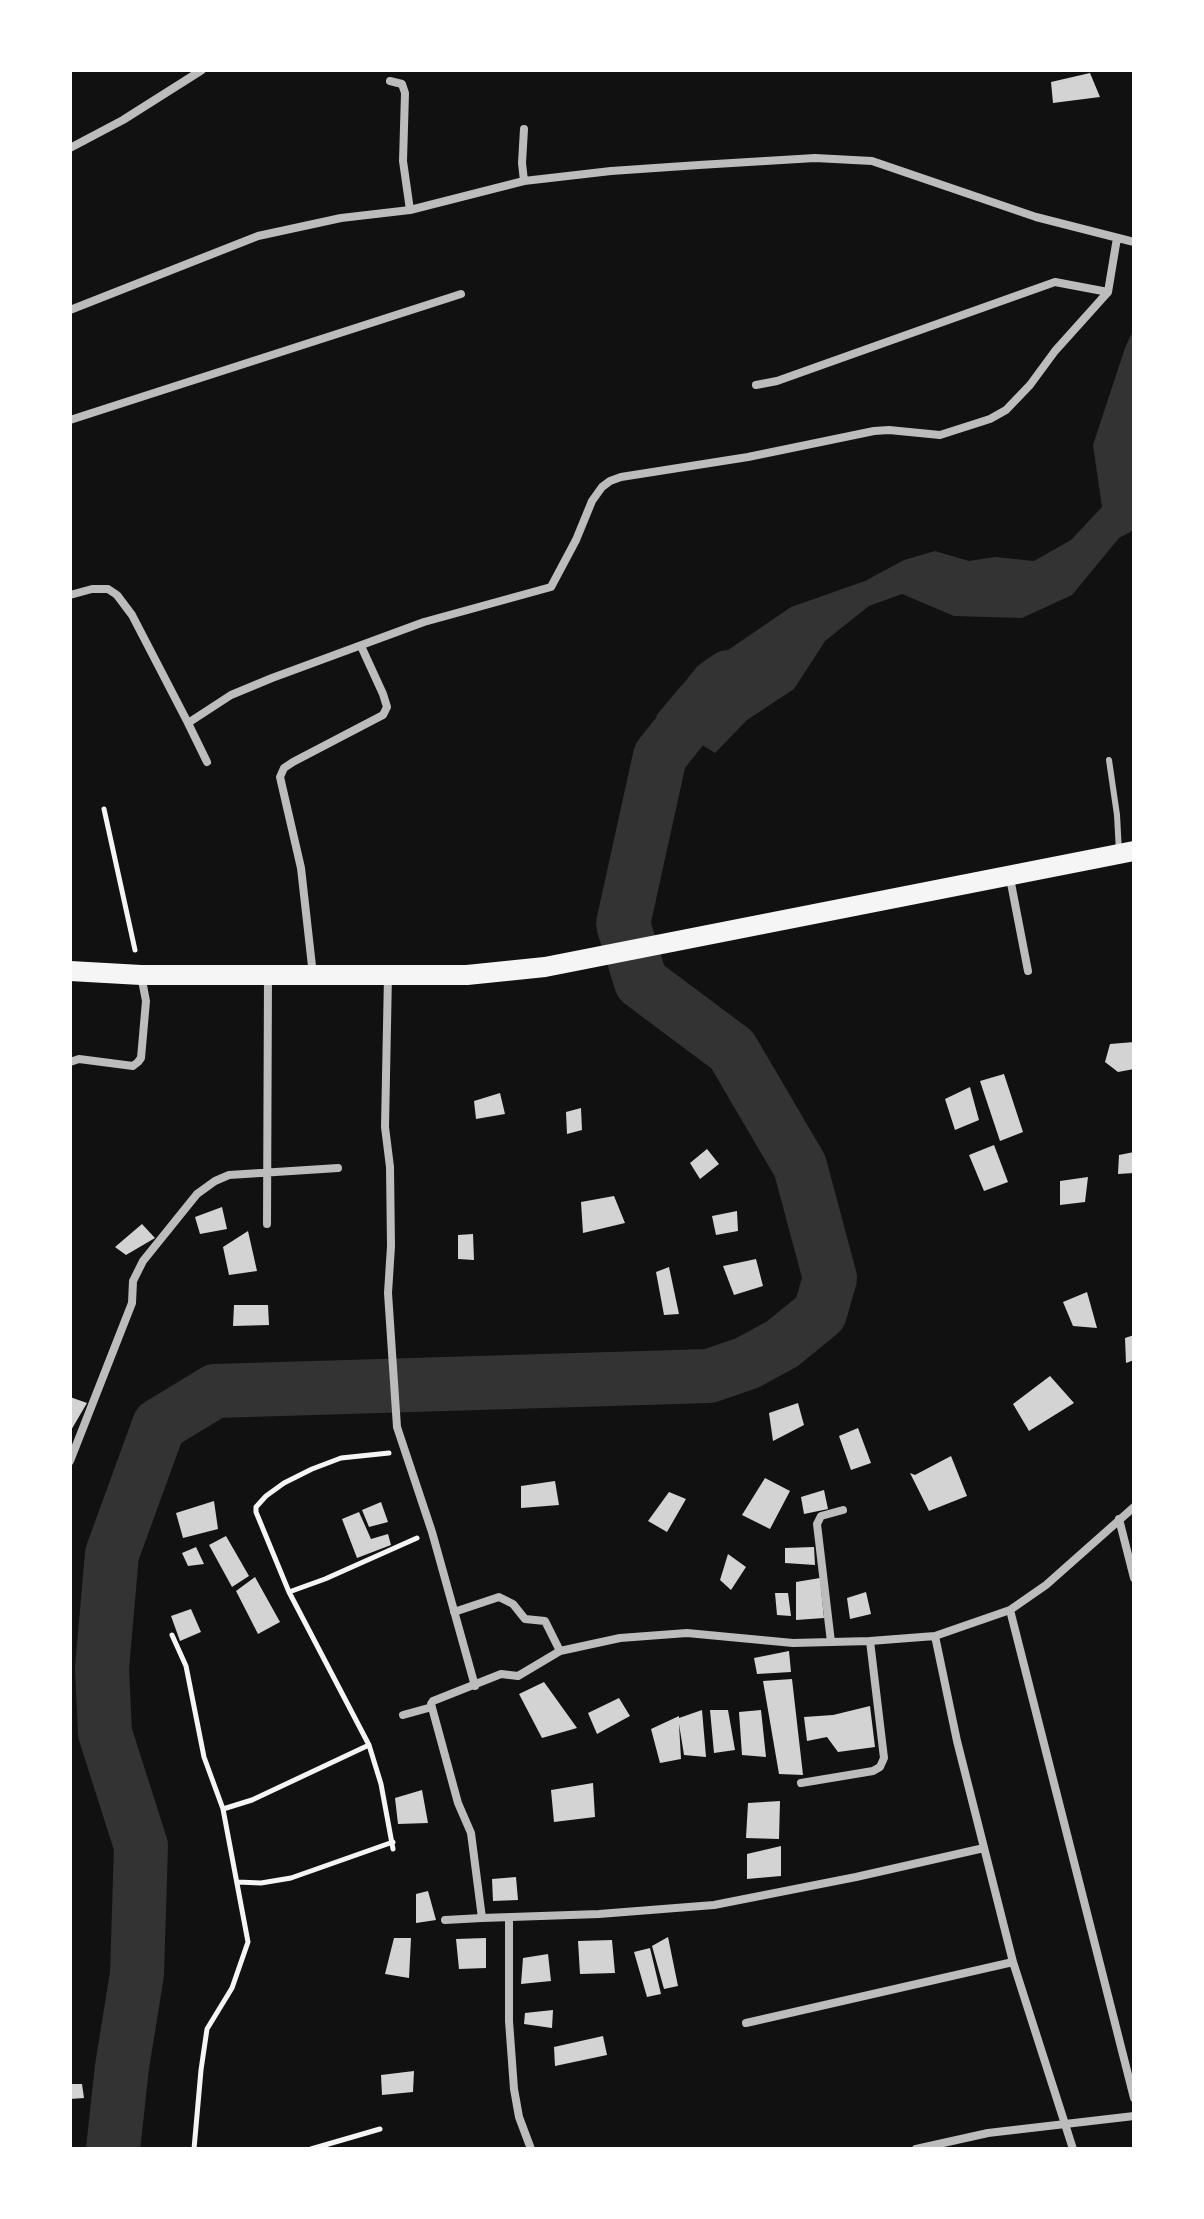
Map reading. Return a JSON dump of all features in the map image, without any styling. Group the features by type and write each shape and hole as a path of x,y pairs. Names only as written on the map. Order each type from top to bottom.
{"main road":[{"path":"70,971 141,975 467,975 545,967 1126,851"}],"street":[{"path":"70,148 123,120 202,70"},
{"path":"390,81 402,84 405,93 403,161 410,210"},
{"path":"524,129 524,181"},
{"path":"70,310 258,236 341,218 410,210 524,181 611,171 815,158 872,161 1036,217 1134,242"},
{"path":"188,723 231,695 424,622 551,587 592,501 602,487 621,477 748,457 874,431 940,435 990,419 1015,403 1055,351 1108,292 1117,238"},
{"path":"756,385 777,381 1055,282 1108,292"},
{"path":"70,420 461,294"},
{"path":"70,595 92,589 108,589 117,595 132,615 207,762"},
{"path":"313,976 301,868 280,781 284,768 378,719 386,711 383,694 361,646"},
{"path":"1009,876 1028,971"},
{"path":"70,1062 79,1059 133,1066 138,1062 141,1058 146,1001 141,975"},
{"path":"267,1224 268,975"},
{"path":"388,975 384,1072 391,1211 388,1293 397,1427 432,1532 475,1686"},
{"path":"70,1461 132,1303 133,1281 143,1261 197,1194 229,1175 338,1168"},
{"path":"482,1918 471,1833 458,1803 433,1701 501,1674 518,1676 560,1651 620,1638 661,1633 705,1634 793,1643 935,1636 1010,1610 1057,1576 1134,1507"},
{"path":"831,1642 817,1524 821,1516 843,1510"},
{"path":"1119,1519 1134,1578"},
{"path":"454,1612 499,1597 513,1604 525,1619 545,1621 560,1651"},
{"path":"1010,1610 1134,2098"},
{"path":"935,1636 957,1741 1013,1962 1073,2149"},
{"path":"801,1783 873,1771 880,1767 884,1758 870,1641"},
{"path":"403,1715 432,1707"},
{"path":"445,1920 714,1905 984,1848"},
{"path":"509,1918 509,2006 514,2089 519,2117 531,2149"},
{"path":"746,2023 1013,1962"},
{"path":"916,2149 988,2133 1134,2116"}],"lane":[{"path":"1109,760 1126,851"}],"path":[{"path":"104,809 141,975"},
{"path":"238,1882 261,1883 291,1878 393,1846 381,1784 369,1745 289,1592 256,1507 284,1483 341,1458 370,1453 407,1453"},
{"path":"289,1592 432,1532"},
{"path":"172,1635 186,1666 204,1757 223,1809 248,1942 232,1988 207,2029 194,2149"},
{"path":"223,1809 252,1800 369,1745"},
{"path":"311,2149 380,2129"}],"shaded area":[{"path":"1134,328 1134,530 1119,538 1072,595 1022,618 954,616 902,594 869,606 825,641 794,689 747,720 715,753 656,716 680,687 709,663 791,607 865,581 904,560 935,551 969,561 995,557 1034,561 1071,540 1102,507 1093,445"}],"building":[{"path":"1090,73 1100,97 1053,103 1051,82"},
{"path":"1134,1042 1134,1069 1118,1072 1105,1062 1110,1044"},
{"path":"1004,1074 1023,1132 1000,1141 980,1081"},
{"path":"970,1087 979,1120 955,1130 945,1099"},
{"path":"500,1093 505,1114 476,1119 474,1101"},
{"path":"581,1108 582,1130 567,1134 566,1112"},
{"path":"994,1145 1008,1182 984,1191 969,1155"},
{"path":"707,1149 719,1164 700,1179 690,1163"},
{"path":"1134,1152 1134,1173 1118,1174 1119,1155"},
{"path":"1088,1177 1085,1202 1060,1205 1060,1181"},
{"path":"614,1196 625,1223 583,1233 581,1202"},
{"path":"222,1207 227,1229 200,1234 195,1217"},
{"path":"737,1211 738,1231 716,1235 712,1216"},
{"path":"142,1224 155,1238 126,1255 115,1247"},
{"path":"248,1231 257,1271 229,1275 223,1247"},
{"path":"473,1234 474,1260 458,1259 458,1235"},
{"path":"756,1259 763,1286 734,1295 723,1266"},
{"path":"669,1267 679,1314 664,1315 656,1272"},
{"path":"1087,1292 1097,1328 1073,1326 1063,1302"},
{"path":"234,1305 268,1305 269,1325 233,1326"},
{"path":"1134,1335 1134,1360 1126,1363 1125,1338"},
{"path":"1050,1376 1074,1403 1029,1431 1013,1404"},
{"path":"70,1397 87,1403 70,1432"},
{"path":"798,1403 804,1425 773,1441 769,1413"},
{"path":"858,1428 871,1463 851,1470 839,1436"},
{"path":"951,1456 967,1496 929,1511 910,1473 915,1475"},
{"path":"765,1478 790,1491 770,1529 742,1515"},
{"path":"555,1481 559,1505 521,1508 521,1486"},
{"path":"824,1490 828,1509 804,1514 801,1497"},
{"path":"669,1492 686,1499 667,1532 648,1521"},
{"path":"214,1501 218,1529 183,1538 176,1513"},
{"path":"381,1502 388,1522 369,1527 362,1510"},
{"path":"359,1512 371,1539 388,1534 391,1545 357,1558 342,1519"},
{"path":"226,1536 249,1576 232,1587 209,1545"},
{"path":"196,1547 204,1564 188,1566 182,1553"},
{"path":"814,1547 815,1565 785,1563 785,1548"},
{"path":"728,1554 746,1567 731,1590 720,1580"},
{"path":"255,1577 280,1622 258,1634 236,1591"},
{"path":"820,1578 824,1618 796,1620 796,1582"},
{"path":"866,1592 871,1614 850,1619 847,1598"},
{"path":"775,1593 788,1593 791,1616 777,1615"},
{"path":"191,1609 201,1632 180,1641 171,1616"},
{"path":"789,1651 791,1672 757,1674 754,1658"},
{"path":"792,1679 803,1775 779,1774 763,1681"},
{"path":"544,1682 577,1728 542,1738 519,1694"},
{"path":"619,1698 630,1716 597,1734 588,1713"},
{"path":"870,1706 875,1747 838,1752 827,1737 807,1741 804,1717 833,1715"},
{"path":"702,1710 706,1757 684,1755 679,1724 681,1759 660,1763 651,1729 679,1716"},
{"path":"710,1710 728,1710 735,1750 714,1753"},
{"path":"761,1710 766,1757 742,1755 739,1712"},
{"path":"593,1783 595,1817 554,1822 551,1790"},
{"path":"422,1790 428,1823 398,1824 395,1798"},
{"path":"780,1801 779,1839 746,1838 748,1803"},
{"path":"781,1846 781,1876 747,1879 747,1854"},
{"path":"516,1877 518,1900 493,1901 492,1879"},
{"path":"428,1891 436,1920 416,1923 416,1894"},
{"path":"668,1937 678,1986 664,1989 652,1946"},
{"path":"394,1938 411,1938 409,1978 385,1974"},
{"path":"486,1938 486,1968 459,1969 456,1939"},
{"path":"612,1940 615,1973 580,1974 578,1941"},
{"path":"650,1948 661,1994 647,1997 634,1952"},
{"path":"548,1954 551,1981 521,1984 523,1958"},
{"path":"553,2010 552,2028 524,2024 525,2013"},
{"path":"603,2036 607,2055 555,2066 554,2047"},
{"path":"414,2071 413,2092 382,2095 381,2075"},
{"path":"70,2084 82,2084 84,2098 70,2099"}],"waterway":[{"path":"113,2149 137,1974 141,1846 105,1733 102,1668 112,1554 159,1425 215,1391 709,1376 747,1363 782,1344 820,1313 830,1278 800,1166 732,1050 641,982 623,924 660,756 716,686 729,677"}]}
